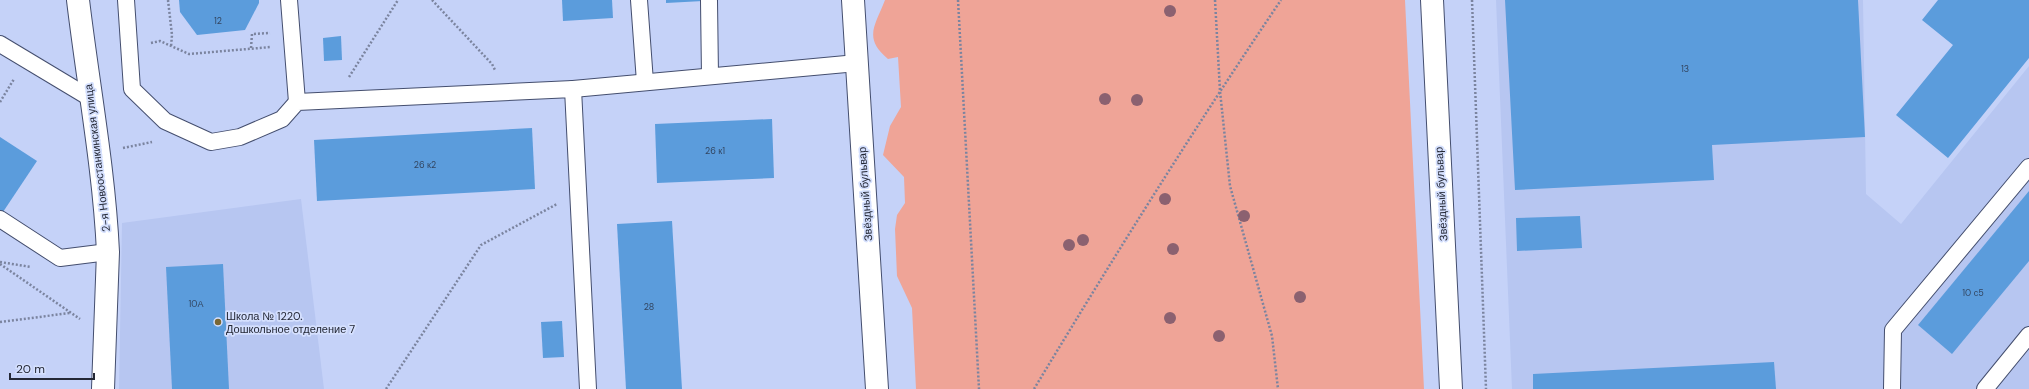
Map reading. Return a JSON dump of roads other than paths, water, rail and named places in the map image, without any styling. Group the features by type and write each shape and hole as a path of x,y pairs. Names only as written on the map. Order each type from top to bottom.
{"street":[{"name":"2-я Новоостанкинская улица","path":"78,0 90,98 99,155 108,252 103,389"},
{"name":"Звёздный бульвар","path":"852,0 877,389"},
{"name":"Звёздный бульвар","path":"1432,0 1451,389"}],"lane":[{"path":"126,0 132,89 165,121 211,142 240,137 282,119 297,102 573,89 857,63"},
{"path":"289,0 297,102"},
{"path":"638,0 645,82"},
{"path":"709,1 710,76"},
{"path":"0,44 90,98"},
{"path":"573,89 588,389"},
{"path":"1892,389 1893,330 2029,167"},
{"path":"0,219 60,258 108,252"},
{"path":"1985,389 2029,335"}],"place":[{"name":"Школа № 1220. Дошкольное отделение 7","path":"218,322"}]}
